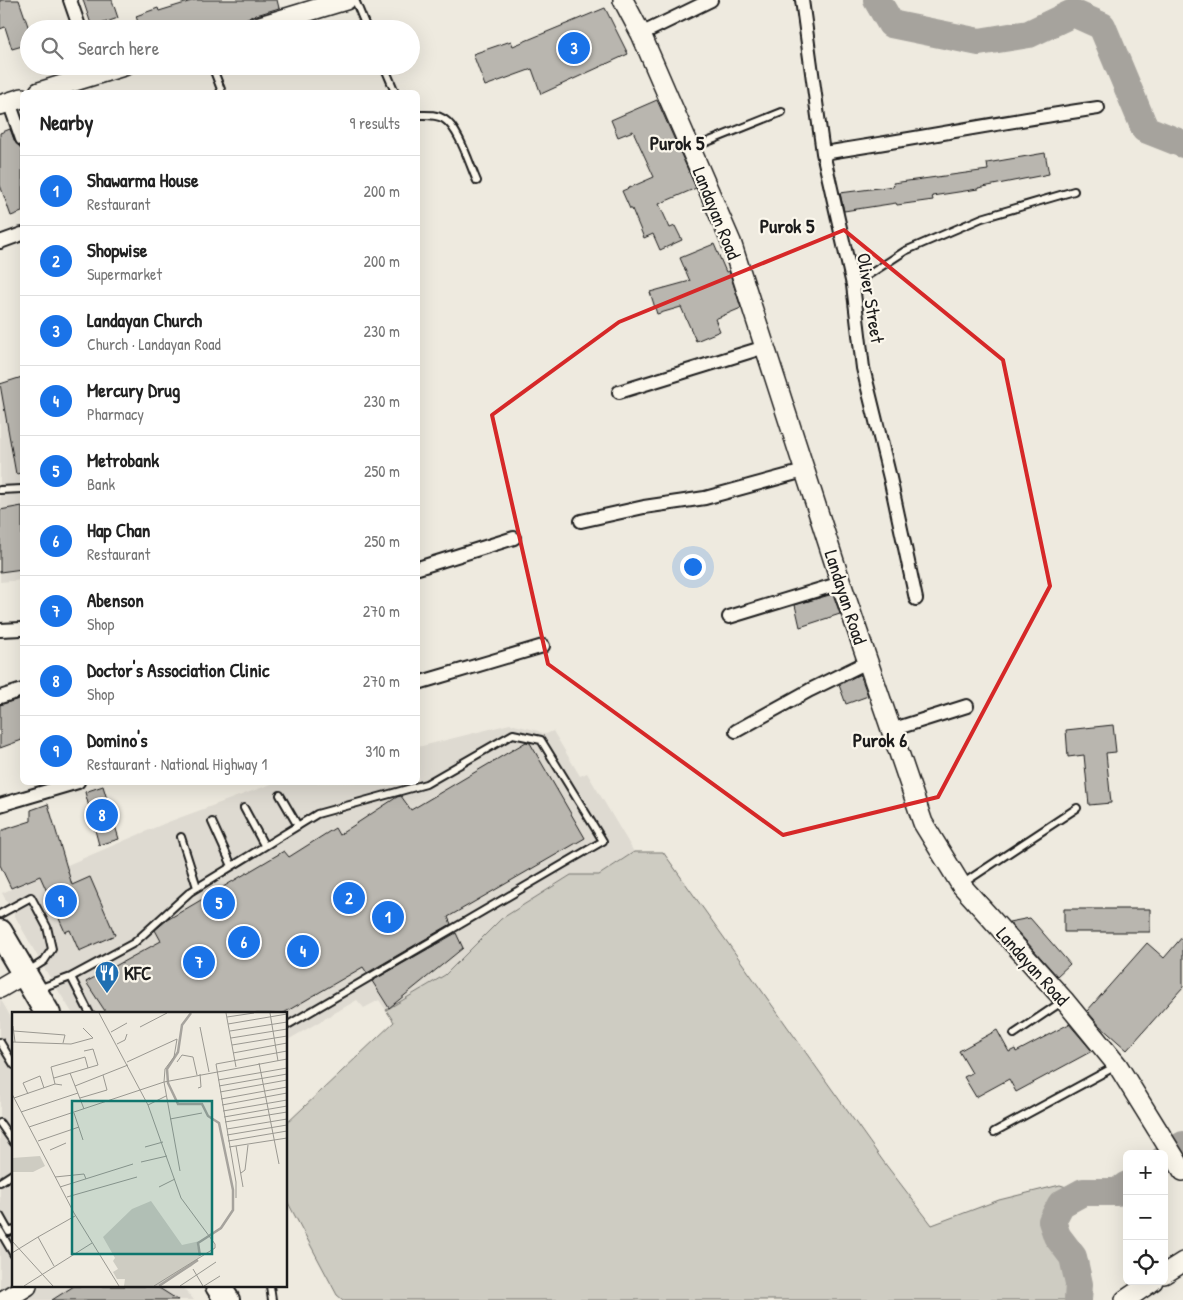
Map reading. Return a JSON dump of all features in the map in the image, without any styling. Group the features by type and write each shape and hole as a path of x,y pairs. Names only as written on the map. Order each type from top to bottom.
{"highway":[{"path":"0,932 47,1012"},
{"path":"219,1288 227,1300"}],"street":[{"path":"70,0 77,20"},
{"path":"280,20 346,0"},
{"name":"Landayan Road","path":"623,0 641,34 731,242 804,471 922,823 961,885 1064,1000 1118,1066 1180,1166"},
{"path":"641,34 711,0"},
{"name":"Oliver Street","path":"802,0 823,154 853,285 863,368 890,478 916,599"},
{"path":"45,90 82,75"},
{"path":"10,102 20,133"},
{"path":"823,154 1098,108"},
{"path":"0,242 20,235"},
{"path":"619,392 765,347"},
{"path":"581,521 644,506 704,498 804,471"},
{"path":"420,567 514,538"},
{"path":"729,617 841,583"},
{"path":"0,630 20,628"},
{"path":"420,682 543,646"},
{"path":"736,731 810,690 868,662"},
{"path":"0,697 20,691"},
{"path":"891,730 967,706"},
{"path":"0,805 68,785"},
{"path":"0,988 29,982"},
{"path":"1168,1271 1183,1262"},
{"path":"1125,1300 1147,1285"},
{"path":"4,1300 25,1288"}],"lane":[{"path":"355,0 363,20"},
{"path":"215,75 221,90"},
{"path":"388,75 394,90"},
{"path":"691,148 782,112"},
{"path":"420,115 430,114 445,119 454,129 477,181"},
{"path":"853,285 905,252 982,218 1074,191"},
{"path":"0,490 20,489"},
{"path":"29,982 70,977 134,943 197,887 317,814 426,784 513,734 541,740 603,841 288,1025"},
{"path":"280,795 298,826"},
{"path":"244,808 264,845"},
{"path":"961,885 1077,808"},
{"path":"212,822 232,866"},
{"path":"181,837 197,887"},
{"path":"0,914 31,897 47,927 52,949 29,982"},
{"path":"70,977 89,1012"},
{"path":"1014,1034 1064,1000"},
{"path":"0,1042 12,1062"},
{"path":"994,1132 1118,1066"},
{"path":"0,1123 12,1141"},
{"path":"0,1182 12,1175"},
{"path":"0,1216 9,1232 12,1231"},
{"path":"0,1231 12,1252"}],"highlighted area":[{"path":"844,230 1003,360 1050,586 938,797 783,835 548,664 492,415 619,322"}],"shaded area":[{"path":"20,378 20,580 0,582 0,385"},
{"path":"510,724 546,734 553,731 580,776 587,773 634,852 599,875 571,875 501,919 445,975 386,1010 379,1000 364,1008 357,1000 288,1040 288,1012 72,1012 44,968 2,893 168,822 269,785 420,785 420,746"},
{"path":"634,852 663,852 883,1161 932,1225 999,1200 1060,1185 1083,1192 1061,1204 1052,1221 1057,1236 1073,1257 1079,1284 1078,1300 343,1300 337,1295 288,1203 288,1122 394,1022 386,1010 445,975 501,919 571,875 599,875"},
{"path":"0,998 12,1019 12,1288 184,1288 194,1300 0,1300"}],"building":[{"path":"0,0 19,0 26,20 20,20 20,47 12,49 5,27 0,29"},
{"path":"83,0 112,0 118,18 112,20 90,20"},
{"path":"195,0 277,0 279,8 244,20 137,20 136,16 158,8 159,11"},
{"path":"605,8 628,54 541,94 532,69 485,86 473,54 511,41 513,46"},
{"path":"657,100 696,188 659,204 670,228 675,226 682,240 660,250 653,234 644,238 622,191 654,177 633,131 618,137 611,120"},
{"path":"10,129 15,142 20,147 20,213 11,216 0,185 0,133"},
{"path":"1045,153 1049,174 978,189 932,196 933,200 897,205 896,203 844,211 840,193 894,186 893,183 988,170 987,163"},
{"path":"714,244 726,272 729,271 741,308 715,319 720,331 696,341 681,307 657,314 650,292 690,281 680,258"},
{"path":"20,378 20,473 16,474 0,384"},
{"path":"20,506 20,569 0,572 0,510"},
{"path":"833,594 840,614 800,627 795,605"},
{"path":"860,674 868,696 846,704 839,685"},
{"path":"20,699 20,741 0,748 0,705"},
{"path":"1113,725 1116,752 1106,753 1111,803 1089,805 1084,755 1068,757 1066,730"},
{"path":"526,742 530,743 585,838 448,917 451,924 367,973 363,967 285,1012 106,1012 86,982 161,941 155,930 167,920 284,851 289,857 335,828 339,835 397,797 401,796 411,810"},
{"path":"103,786 119,839 99,845 85,792"},
{"path":"48,804 72,885 90,877 115,935 79,951 70,930 65,932 40,876 11,888 0,865 0,831 31,821 31,810"},
{"path":"1064,909 1150,909 1150,932 1064,932"},
{"path":"1030,918 1070,964 1057,976 1009,922"},
{"path":"456,933 463,948 389,1008 372,981"},
{"path":"1183,936 1183,987 1127,1050 1100,1026 1087,1011 1147,943 1164,958"},
{"path":"1069,1024 1092,1051 1016,1092 1009,1079 976,1097 964,1077 972,1073 959,1051 997,1030 1009,1052 1015,1049 1016,1052"},
{"path":"71,1288 159,1288 178,1300 52,1300"}],"waterway":[{"path":"877,0 891,24 979,42 1029,34 1073,13 1102,26 1145,129 1183,144"},
{"path":"1168,1156 1183,1145"},
{"path":"1078,1300 1079,1284 1073,1257 1057,1236 1052,1221 1061,1204 1083,1192 1117,1192 1123,1188"}],"place":[{"name":"Landayan Church","path":"574,48"},
{"name":"Doctor's Association Clinic","path":"102,815"},
{"name":"Shopwise","path":"349,898"},
{"name":"Domino's","path":"61,901"},
{"name":"Metrobank","path":"219,903"},
{"name":"Shawarma House","path":"388,917"},
{"name":"Hap Chan","path":"244,942"},
{"name":"Mercury Drug","path":"303,951"},
{"name":"Abenson","path":"199,962"},
{"name":"KFC","path":"107,994"}],"district":[{"name":"Purok 5","path":"677,142"},
{"name":"Purok 5","path":"787,225"},
{"name":"Purok 6","path":"880,739"}]}
